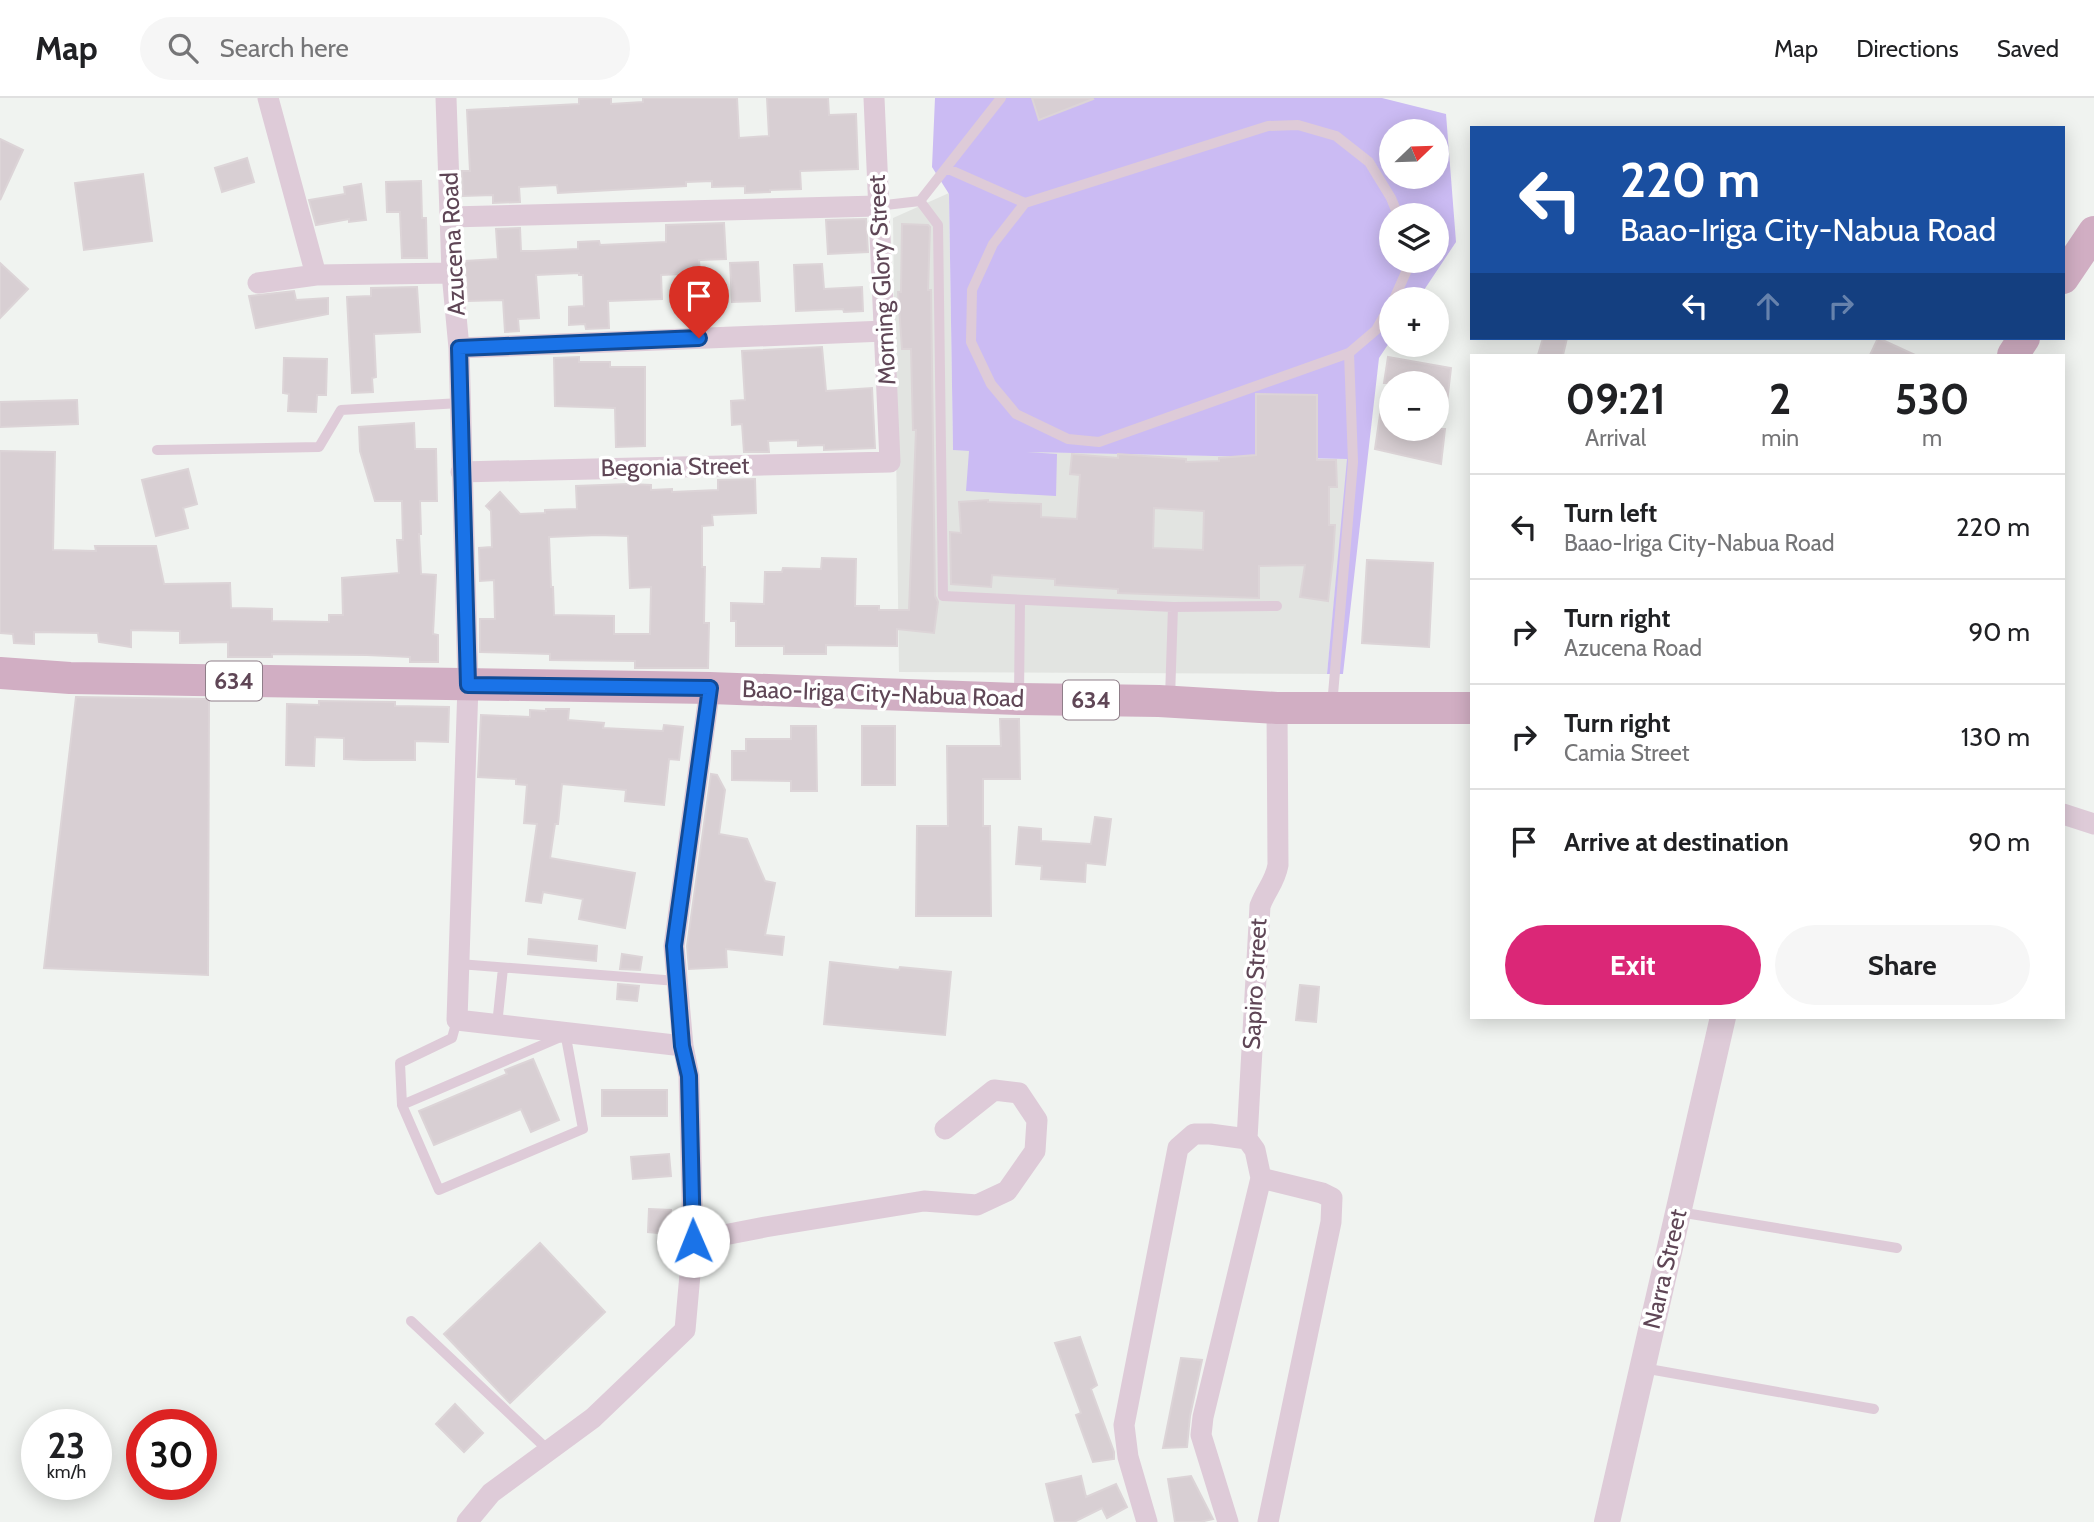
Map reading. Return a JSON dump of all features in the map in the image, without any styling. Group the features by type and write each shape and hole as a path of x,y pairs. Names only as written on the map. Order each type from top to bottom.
{"main road":[{"path":"2065,275 2094,232"},
{"name":"Baao-Iriga City-Nabua Road","path":"0,673 70,678 710,688 1170,702 1277,708 1470,708"}],"street":[{"path":"268,98 316,275"},
{"name":"Azucena Road","path":"446,98 452,273 459,348 468,685 457,1020"},
{"name":"Morning Glory Street","path":"874,98 890,463"},
{"path":"450,217 877,206"},
{"path":"258,283 316,275 452,273"},
{"path":"459,348 885,331"},
{"name":"Begonia Street","path":"461,472 890,463"},
{"path":"467,1522 491,1493 593,1418 685,1330 693,1241 689,1076 682,1046 674,946 710,688"},
{"name":"Sapiro Street","path":"1247,1139 1260,906 1266,891 1275,881 1278,864 1277,708"},
{"path":"2065,815 2094,824"},
{"name":"Narra Street","path":"1607,1522 1723,1019"},
{"path":"457,1020 682,1046"},
{"path":"693,1241 924,1201 976,1205 1007,1191 1035,1151 1037,1120 1019,1093 994,1090 945,1129"},
{"path":"1147,1522 1128,1457 1124,1425 1178,1148 1194,1134 1210,1133 1247,1139 1255,1150 1261,1178 1203,1417 1201,1435 1228,1522"},
{"path":"1261,1178 1322,1193 1332,1198 1331,1222 1268,1522"}],"lane":[{"path":"877,206 920,201 1001,98"},
{"path":"1379,325 1349,353 1099,442 1068,439 1016,414 991,384 971,342 972,290 993,244 1025,203 1268,126 1298,125 1336,136 1369,162 1393,203"},
{"path":"946,168 1025,203"},
{"path":"920,201 938,225 943,596 1173,607 1277,606"},
{"path":"1332,708 1353,462 1349,353"},
{"path":"157,450 319,447 341,410 460,403"},
{"path":"1019,699 1020,601"},
{"path":"1170,702 1173,607"},
{"path":"459,964 677,981"},
{"path":"497,1025 503,968"},
{"path":"402,1105 566,1033 583,1129 439,1190 402,1105 400,1063 452,1038 457,1020"},
{"path":"1678,1212 1897,1248"},
{"path":"411,1321 548,1450"},
{"path":"1643,1368 1874,1409"}],"shaded area":[{"path":"935,98 1382,98 1446,114 1446,119 1379,119 1379,189 1449,189 1449,152 1456,242 1449,252 1449,203 1379,203 1379,273 1435,273 1426,287 1379,287 1380,357 1343,674 1327,674 1347,459 1027,452 1057,454 1056,496 966,491 969,451 953,450 949,194 932,167"},
{"path":"949,193 953,450 1348,459 1327,674 899,672 893,218"}],"building":[{"path":"611,98 611,104 643,102 643,98 737,98 739,138 769,136 767,98 828,98 829,115 856,114 858,169 800,171 801,189 770,192 745,193 745,186 712,187 712,181 686,182 686,186 558,193 557,185 519,187 520,202 493,203 493,195 463,196 462,171 470,171 467,110 579,104 579,99"},
{"path":"1032,98 1092,98 1093,99 1039,120"},
{"path":"0,139 23,150 0,200"},
{"path":"247,158 254,182 222,192 215,168"},
{"path":"143,174 152,241 84,250 75,183"},
{"path":"421,181 422,218 426,218 427,258 402,258 400,212 387,212 386,182"},
{"path":"361,184 366,220 349,222 349,219 316,225 309,200 345,194 344,187"},
{"path":"866,219 868,252 828,254 826,220"},
{"path":"724,223 726,259 699,260 700,273 661,275 662,299 608,301 609,328 586,329 585,324 569,325 569,307 584,306 583,275 579,273 536,275 539,318 518,319 519,331 505,332 503,300 468,301 465,261 498,259 496,229 520,228 521,251 535,251 578,249 578,242 599,241 600,245 666,242 666,225"},
{"path":"902,224 930,227 928,290 931,290 935,596 938,602 934,633 897,629 897,646 826,645 826,654 784,654 784,646 736,646 736,621 731,621 731,603 764,604 765,572 782,572 783,568 821,569 822,558 856,559 855,606 879,606 879,610 909,610 916,430 913,430 911,349 902,349 898,292 901,292"},
{"path":"758,262 760,301 732,302 730,263"},
{"path":"0,263 28,289 0,318"},
{"path":"822,264 824,289 862,287 863,311 796,311 794,265"},
{"path":"417,287 420,332 374,334 376,377 372,378 373,392 352,393 347,297 371,296 371,288"},
{"path":"294,291 296,300 328,298 328,314 256,328 249,296"},
{"path":"1542,340 1567,340 1563,354 1538,354"},
{"path":"1877,340 1882,340 1913,354 1870,354"},
{"path":"822,347 826,391 872,388 875,448 824,450 824,445 798,446 798,440 768,441 769,452 744,452 742,424 732,425 731,401 745,400 742,351"},
{"path":"579,357 579,362 610,362 610,367 645,367 645,446 616,447 615,408 555,406 554,358"},
{"path":"1388,357 1451,368 1449,385 1449,371 1386,371"},
{"path":"284,358 327,359 326,395 317,395 316,412 288,411 289,394 283,393"},
{"path":"1256,394 1317,395 1317,460 1336,460 1337,487 1329,487 1329,525 1335,525 1328,601 1300,597 1305,565 1259,566 1259,598 1118,593 1118,589 1055,585 1055,579 992,575 991,587 951,584 950,532 961,533 959,502 988,500 1041,504 1041,517 1077,519 1080,475 1070,474 1072,454 1118,458 1118,454 1186,459 1186,462 1219,461 1219,458 1256,455","holes":["1154,508 1204,511 1203,550 1153,548"]},
{"path":"77,400 78,424 0,427 0,402"},
{"path":"1379,422 1379,441 1444,441 1441,464 1375,449"},
{"path":"414,423 415,449 436,449 437,501 420,501 419,534 421,574 436,575 433,634 438,635 438,662 410,662 410,657 367,655 272,654 272,657 228,657 228,642 180,643 180,631 131,630 131,647 99,642 98,633 34,632 34,644 14,643 13,634 0,633 0,451 55,452 53,550 96,551 95,546 156,546 164,584 230,583 231,608 272,609 272,621 329,622 329,615 343,615 342,578 399,573 397,540 403,540 402,501 375,501 360,451 359,427"},
{"path":"188,469 197,504 183,508 188,528 156,536 142,480"},
{"path":"755,479 756,513 712,515 713,525 702,526 702,567 705,567 704,623 709,623 708,668 635,668 635,661 550,660 550,654 480,652 480,619 495,619 494,580 480,581 479,548 492,547 491,511 486,506 500,492 520,514 545,513 545,510 577,509 576,486 651,485 651,490 672,489 672,492 718,490 718,480","holes":["628,536 630,588 651,587 650,634 614,634 614,616 554,615 549,537"]},
{"path":"1367,560 1433,563 1429,647 1362,643"},
{"path":"76,697 209,699 208,975 44,968"},
{"path":"319,701 395,702 395,706 449,707 448,742 415,741 415,760 364,760 344,759 344,738 315,737 314,766 286,765 287,704 319,705"},
{"path":"569,709 568,720 604,723 603,728 663,731 664,725 683,727 679,760 669,759 664,805 625,801 626,790 562,784 558,824 555,824 550,858 635,873 625,928 579,919 583,899 543,892 541,903 526,901 537,824 524,823 527,785 516,784 516,779 478,777 481,715 530,717 530,710"},
{"path":"1000,719 1019,719 1020,779 983,779 983,826 990,826 991,916 916,916 917,826 948,826 947,746 1001,746"},
{"path":"791,726 816,726 817,791 791,791 791,781 732,780 732,751 746,751 746,739 791,739"},
{"path":"862,726 895,726 895,785 862,785"},
{"path":"711,774 717,775 725,790 719,834 747,839 765,881 775,883 765,935 784,937 782,955 726,949 727,967 689,969 687,946"},
{"path":"1095,817 1111,819 1105,865 1086,863 1085,882 1041,879 1042,866 1016,864 1019,827 1041,829 1041,841 1091,844"},
{"path":"529,939 597,946 596,961 528,954"},
{"path":"622,954 642,957 640,970 620,969"},
{"path":"830,962 899,970 900,967 951,972 945,1035 824,1024"},
{"path":"618,984 639,986 637,1001 617,999"},
{"path":"1300,985 1319,987 1316,1022 1296,1020"},
{"path":"533,1059 559,1120 531,1132 521,1109 434,1145 419,1111 507,1074 505,1070"},
{"path":"602,1090 667,1090 667,1116 602,1116"},
{"path":"669,1154 671,1176 633,1179 631,1157"},
{"path":"649,1209 671,1210 669,1234 648,1232"},
{"path":"540,1243 605,1312 510,1403 444,1334"},
{"path":"1080,1337 1097,1385 1091,1389 1114,1452 1114,1459 1093,1462 1076,1415 1081,1413 1055,1343"},
{"path":"1181,1358 1202,1360 1190,1416 1187,1447 1163,1448"},
{"path":"455,1404 483,1433 464,1452 436,1424"},
{"path":"1081,1476 1086,1497 1116,1484 1127,1507 1107,1518 1102,1508 1074,1522 1055,1522 1046,1484"},
{"path":"1191,1476 1213,1519 1175,1522 1168,1479"}],"route":[{"path":"693,1241 689,1076 682,1046 674,946 710,688 468,685 459,348 699,338"}]}
